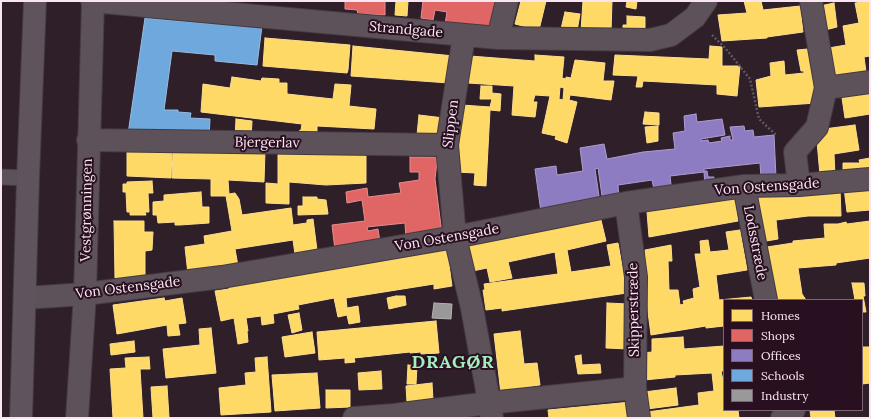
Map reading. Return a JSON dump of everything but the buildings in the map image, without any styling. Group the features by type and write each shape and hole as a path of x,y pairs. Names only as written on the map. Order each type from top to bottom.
{"street":[{"path":"21,418 35,1"},
{"name":"Strandgade","path":"92,1 464,36 498,38 650,40 671,35 700,9"},
{"name":"Vestgrønningen","path":"77,418 84,294 92,1"},
{"path":"498,38 507,1"},
{"path":"799,185 795,152 817,127 826,88 811,1"},
{"name":"Slippen","path":"464,36 447,145 455,237 472,308 491,410"},
{"path":"826,88 870,82"},
{"name":"Bjergerlav","path":"88,140 447,145"},
{"name":"Von Ostensgade","path":"25,298 84,294 222,277 455,237 626,202 744,186 799,185 870,179"},
{"name":"Lodsstræde","path":"744,186 766,299"},
{"name":"Skipperstræde","path":"626,202 636,277 635,388 638,418"},
{"path":"354,418 394,417 491,410 635,388"},
{"path":"782,418 792,411"}],"lane":[{"path":"1,176 28,178"}],"path":[{"path":"700,9 726,49 750,79 759,119 795,152"}],"district":[{"name":"DRAGØR","path":"453,363"}]}
